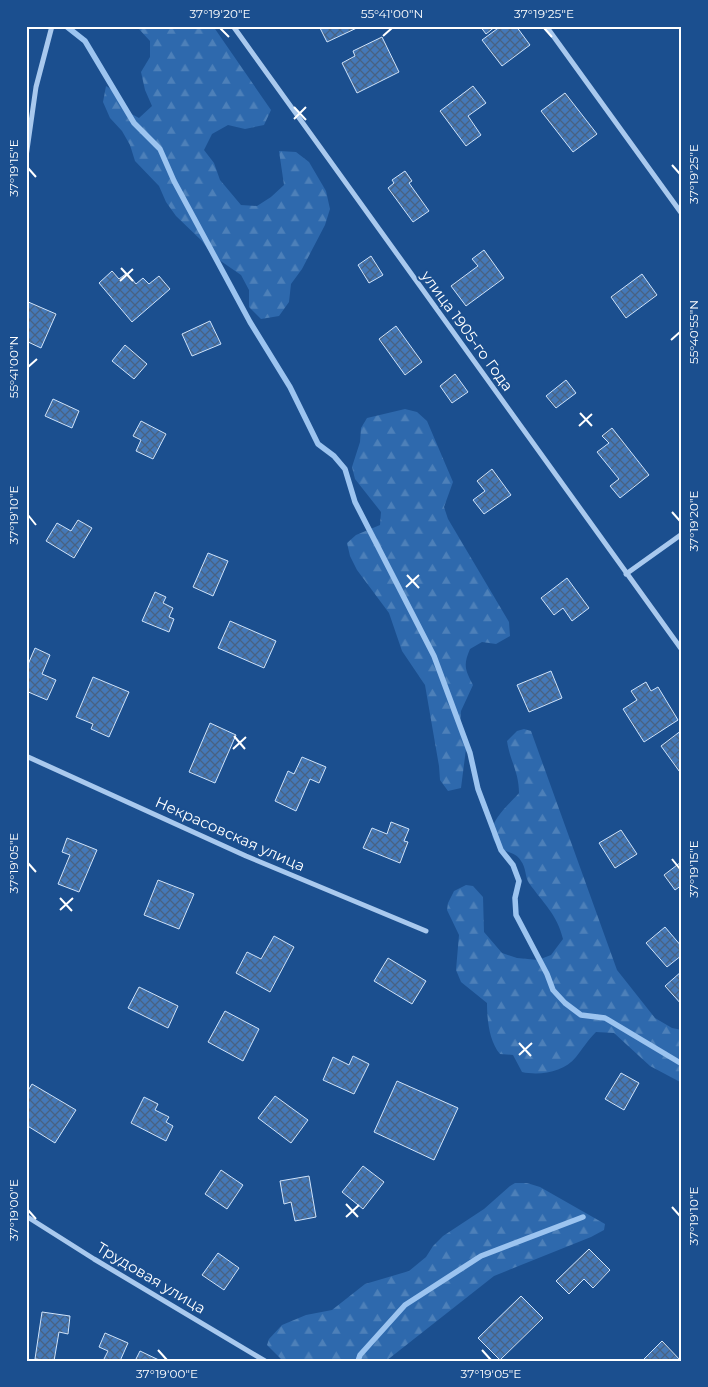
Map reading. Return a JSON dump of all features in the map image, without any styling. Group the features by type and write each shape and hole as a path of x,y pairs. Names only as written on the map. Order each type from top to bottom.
{"street":[{"path":"26,157 36,88 52,26"},
{"name":"улица 1905-го Года","path":"232,26 682,650"},
{"path":"546,26 682,214"},
{"path":"626,574 682,534"},
{"name":"Некрасовская улица","path":"26,756 246,856 426,932"},
{"name":"Трудовая улица","path":"26,1216 265,1361"}],"green space":[{"path":"139,26 213,26 271,110 264,125 245,129 228,125 212,134 204,150 214,163 220,180 241,205 257,206 284,185 279,151 296,152 309,162 326,191 330,209 325,225 302,269 291,284 289,302 279,316 261,319 249,307 249,290 241,275 212,255 202,241 176,216 166,202 159,186 135,161 130,145 122,131 110,118 103,102 106,86 120,95 126,111 139,118 152,106 145,90 141,72 150,57 150,41 138,28"},
{"path":"405,409 417,412 427,421 453,482 444,507 448,519 509,622 510,636 496,644 482,642 470,649 466,667 473,685 461,711 460,724 466,749 461,788 448,791 440,780 425,685 402,651 389,613 357,570 350,556 347,543 356,535 380,525 381,512 355,479 352,467 360,442 361,428 367,418"},
{"path":"524,729 531,731 617,970 655,1018 672,1028 682,1030 682,1083 650,1066 614,1033 596,1032 571,1062 551,1072 522,1072 513,1055 500,1054 496,1049 489,1030 487,1003 461,982 456,970 459,935 447,910 454,891 466,885 473,886 483,897 484,932 502,953 517,958 538,960 551,955 563,939 549,909 529,883 523,863 516,856 499,847 492,833 493,825 497,818 519,793 518,779 507,741 517,731"},
{"path":"515,1183 527,1183 540,1187 605,1224 604,1230 494,1276 386,1361 283,1361 267,1345 269,1339 282,1325 306,1315 332,1310 365,1284 409,1271 426,1257 443,1236 484,1209"}],"building":[{"path":"319,26 361,26 327,42"},
{"path":"480,26 496,26 486,34"},
{"path":"501,26 516,26 530,45 502,66 482,40"},
{"path":"382,37 399,72 357,93 342,63 355,56 353,51"},
{"path":"473,86 486,103 468,116 481,135 466,146 440,111"},
{"path":"565,93 597,134 573,152 541,111"},
{"path":"405,171 412,181 409,183 429,211 413,222 388,188 394,183 392,180"},
{"path":"484,250 504,278 466,306 451,286 478,266 472,259"},
{"path":"371,256 383,275 369,283 358,265"},
{"path":"112,271 119,279 127,273 136,284 143,278 149,284 159,276 170,289 132,322 99,283"},
{"path":"642,274 657,295 626,318 611,297"},
{"path":"26,301 56,314 41,348 26,341"},
{"path":"210,321 221,344 192,356 182,334"},
{"path":"396,326 422,362 405,375 379,339"},
{"path":"125,345 147,364 134,379 112,361"},
{"path":"455,374 468,392 452,403 440,386"},
{"path":"566,380 576,393 556,408 546,396"},
{"path":"53,399 79,411 72,428 45,416"},
{"path":"141,421 166,434 153,459 136,451 141,440 133,436"},
{"path":"612,428 649,475 620,498 610,486 619,479 597,452 609,443 602,436"},
{"path":"492,469 511,495 484,514 473,500 485,491 477,481"},
{"path":"78,520 92,528 74,558 46,541 57,523 71,531"},
{"path":"208,553 228,561 213,596 193,587"},
{"path":"567,578 589,608 572,621 563,608 554,615 541,598"},
{"path":"155,592 166,597 163,603 173,608 169,617 174,619 169,632 142,621"},
{"path":"230,621 276,641 264,668 218,648"},
{"path":"35,648 50,655 42,674 56,680 47,700 26,691 26,669"},
{"path":"551,671 562,698 529,712 517,685"},
{"path":"93,677 129,692 109,737 91,729 93,724 76,717"},
{"path":"646,682 651,691 658,687 678,720 644,742 623,709 637,700 631,691"},
{"path":"210,723 236,735 215,783 189,772"},
{"path":"682,730 682,775 661,746"},
{"path":"302,757 326,767 319,783 310,779 296,811 275,801 288,771 294,774"},
{"path":"391,822 409,829 404,841 408,842 400,863 363,848 372,828 387,834"},
{"path":"621,830 637,854 615,868 599,843"},
{"path":"67,838 97,850 79,892 58,884 70,855 62,852"},
{"path":"681,862 682,885 675,890 664,875"},
{"path":"158,880 194,894 179,929 144,915"},
{"path":"665,927 682,947 682,955 667,967 646,943"},
{"path":"274,936 294,947 270,992 236,973 247,952 261,959"},
{"path":"388,958 426,981 412,1004 374,981"},
{"path":"682,971 682,1005 665,986"},
{"path":"139,987 178,1006 168,1028 128,1008"},
{"path":"225,1011 259,1029 243,1061 208,1042"},
{"path":"353,1056 369,1064 354,1094 323,1080 333,1057 349,1065"},
{"path":"621,1073 639,1083 624,1110 605,1099"},
{"path":"397,1081 458,1108 434,1160 374,1132"},
{"path":"32,1084 76,1110 55,1143 26,1125 26,1094"},
{"path":"275,1096 308,1120 291,1143 258,1118"},
{"path":"144,1097 158,1104 155,1110 169,1117 166,1122 173,1126 166,1141 131,1123"},
{"path":"363,1166 384,1182 363,1209 342,1192"},
{"path":"221,1170 243,1185 227,1209 205,1194"},
{"path":"309,1176 316,1217 295,1221 291,1202 284,1204 280,1181"},
{"path":"589,1249 610,1270 593,1288 584,1279 569,1294 556,1281"},
{"path":"218,1253 239,1268 224,1290 202,1275"},
{"path":"521,1296 543,1318 500,1360 478,1338"},
{"path":"42,1312 70,1316 68,1334 59,1332 54,1361 35,1359"},
{"path":"105,1333 128,1343 120,1361 103,1361 108,1351 99,1347"},
{"path":"662,1341 681,1361 643,1360"},
{"path":"140,1351 161,1361 135,1361"}],"waterway":[{"path":"66,26 85,41 134,123 160,149 174,181 250,322 290,387 318,444 334,456 345,469 355,502 434,656 470,753 478,789 501,850 513,865 519,881 515,898 516,915 547,974 553,990 565,1003 581,1015 605,1018 682,1064"},
{"path":"358,1361 360,1355 405,1305 481,1256 583,1217"}]}
